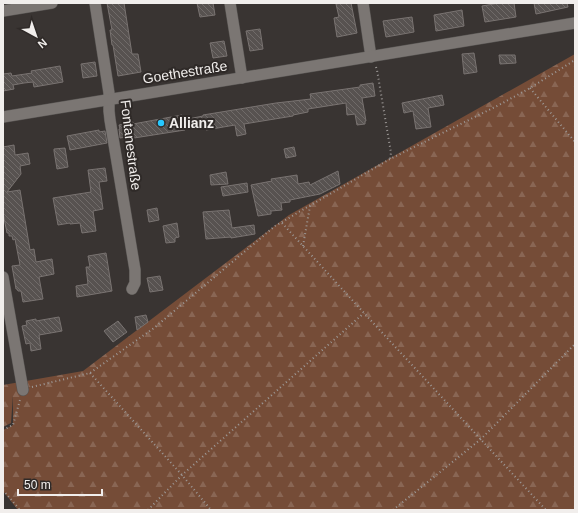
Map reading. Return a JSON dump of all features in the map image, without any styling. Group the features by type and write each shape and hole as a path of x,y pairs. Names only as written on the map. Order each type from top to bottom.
{"street":[{"path":"3,11 52,3"},
{"name":"Fontanestraße","path":"95,3 108,83 110,120 135,270 135,283 132,289"},
{"path":"230,3 242,78"},
{"path":"363,3 371,57"},
{"name":"Goethestraße","path":"3,117 575,23"},
{"path":"3,277 23,390"}],"path":[{"path":"371,57 377,70 391,153 390,158"},
{"path":"3,430 13,425 23,390 90,373 154,328 275,226 390,158 499,105 575,60"},
{"path":"530,88 575,142"},
{"path":"303,246 310,206"},
{"path":"282,222 546,510"},
{"path":"148,510 182,476 364,313"},
{"path":"393,510 481,439 575,344"},
{"path":"90,373 211,510"},
{"path":"3,490 20,510"}],"green space":[{"path":"575,54 575,510 18,510 3,491 3,430 13,425 13,395 11,423 3,427 3,385 83,371 289,215"}],"building":[{"path":"107,3 124,3 132,54 138,54 141,72 118,76 112,45 110,30 112,30"},
{"path":"197,3 213,3 215,15 200,17"},
{"path":"351,3 357,33 337,37 334,18 339,17 336,4"},
{"path":"499,3 514,3 516,17 485,22 482,6"},
{"path":"534,3 567,3 568,7 536,14"},
{"path":"462,10 464,26 436,31 434,15"},
{"path":"412,17 414,32 386,37 383,21"},
{"path":"260,29 263,49 250,51 246,31"},
{"path":"224,41 227,56 213,58 210,43"},
{"path":"474,53 477,72 464,74 462,54"},
{"path":"499,55 515,55 516,63 500,64"},
{"path":"95,62 97,76 83,78 81,64"},
{"path":"60,66 63,82 34,87 33,82 24,83 13,85 14,89 3,91 3,74 11,73 12,76"},
{"path":"373,83 375,96 362,98 366,121 365,124 357,125 355,114 347,115 346,103 308,109 308,112 293,116 244,124 246,134 237,136 235,125 206,130 205,126 134,138 134,136 120,138 119,125 133,122 133,124 182,115 183,120 203,115 276,103 311,99 310,94 360,87 360,85"},
{"path":"442,95 444,105 428,108 431,127 416,129 413,111 404,113 402,103"},
{"path":"99,130 99,132 105,131 107,143 70,150 67,136"},
{"path":"14,145 15,155 28,153 30,164 20,166 21,174 7,192 20,190 30,250 34,249 36,262 52,259 54,274 39,277 43,299 23,302 21,291 16,289 12,266 20,265 15,239 13,240 12,236 9,236 9,233 7,233 3,213 3,147"},
{"path":"294,147 296,156 286,158 284,149"},
{"path":"65,148 68,167 57,169 54,149"},
{"path":"105,168 107,181 99,182 103,209 93,211 96,231 82,233 80,223 58,225 53,198 91,192 88,170"},
{"path":"338,171 340,184 320,194 281,203 282,210 271,211 271,214 258,216 251,185 272,181 271,179 297,175 298,184 309,182 310,185"},
{"path":"226,172 228,184 211,185 210,175"},
{"path":"247,183 248,192 223,196 221,187"},
{"path":"157,208 159,220 149,222 147,210"},
{"path":"229,210 232,228 254,225 255,234 231,238 206,239 203,212"},
{"path":"177,223 179,237 175,238 175,242 166,243 163,226"},
{"path":"106,253 112,291 77,297 76,286 88,284 86,267 90,267 88,256"},
{"path":"160,276 163,290 150,292 147,278"},
{"path":"146,315 148,322 137,330 135,317"},
{"path":"59,317 62,331 39,335 41,349 31,351 30,343 26,344 22,326 27,325 26,321 36,319 36,321"},
{"path":"118,321 127,332 113,342 104,331"}],"place":[{"name":"Allianz","path":"161,123"}]}
